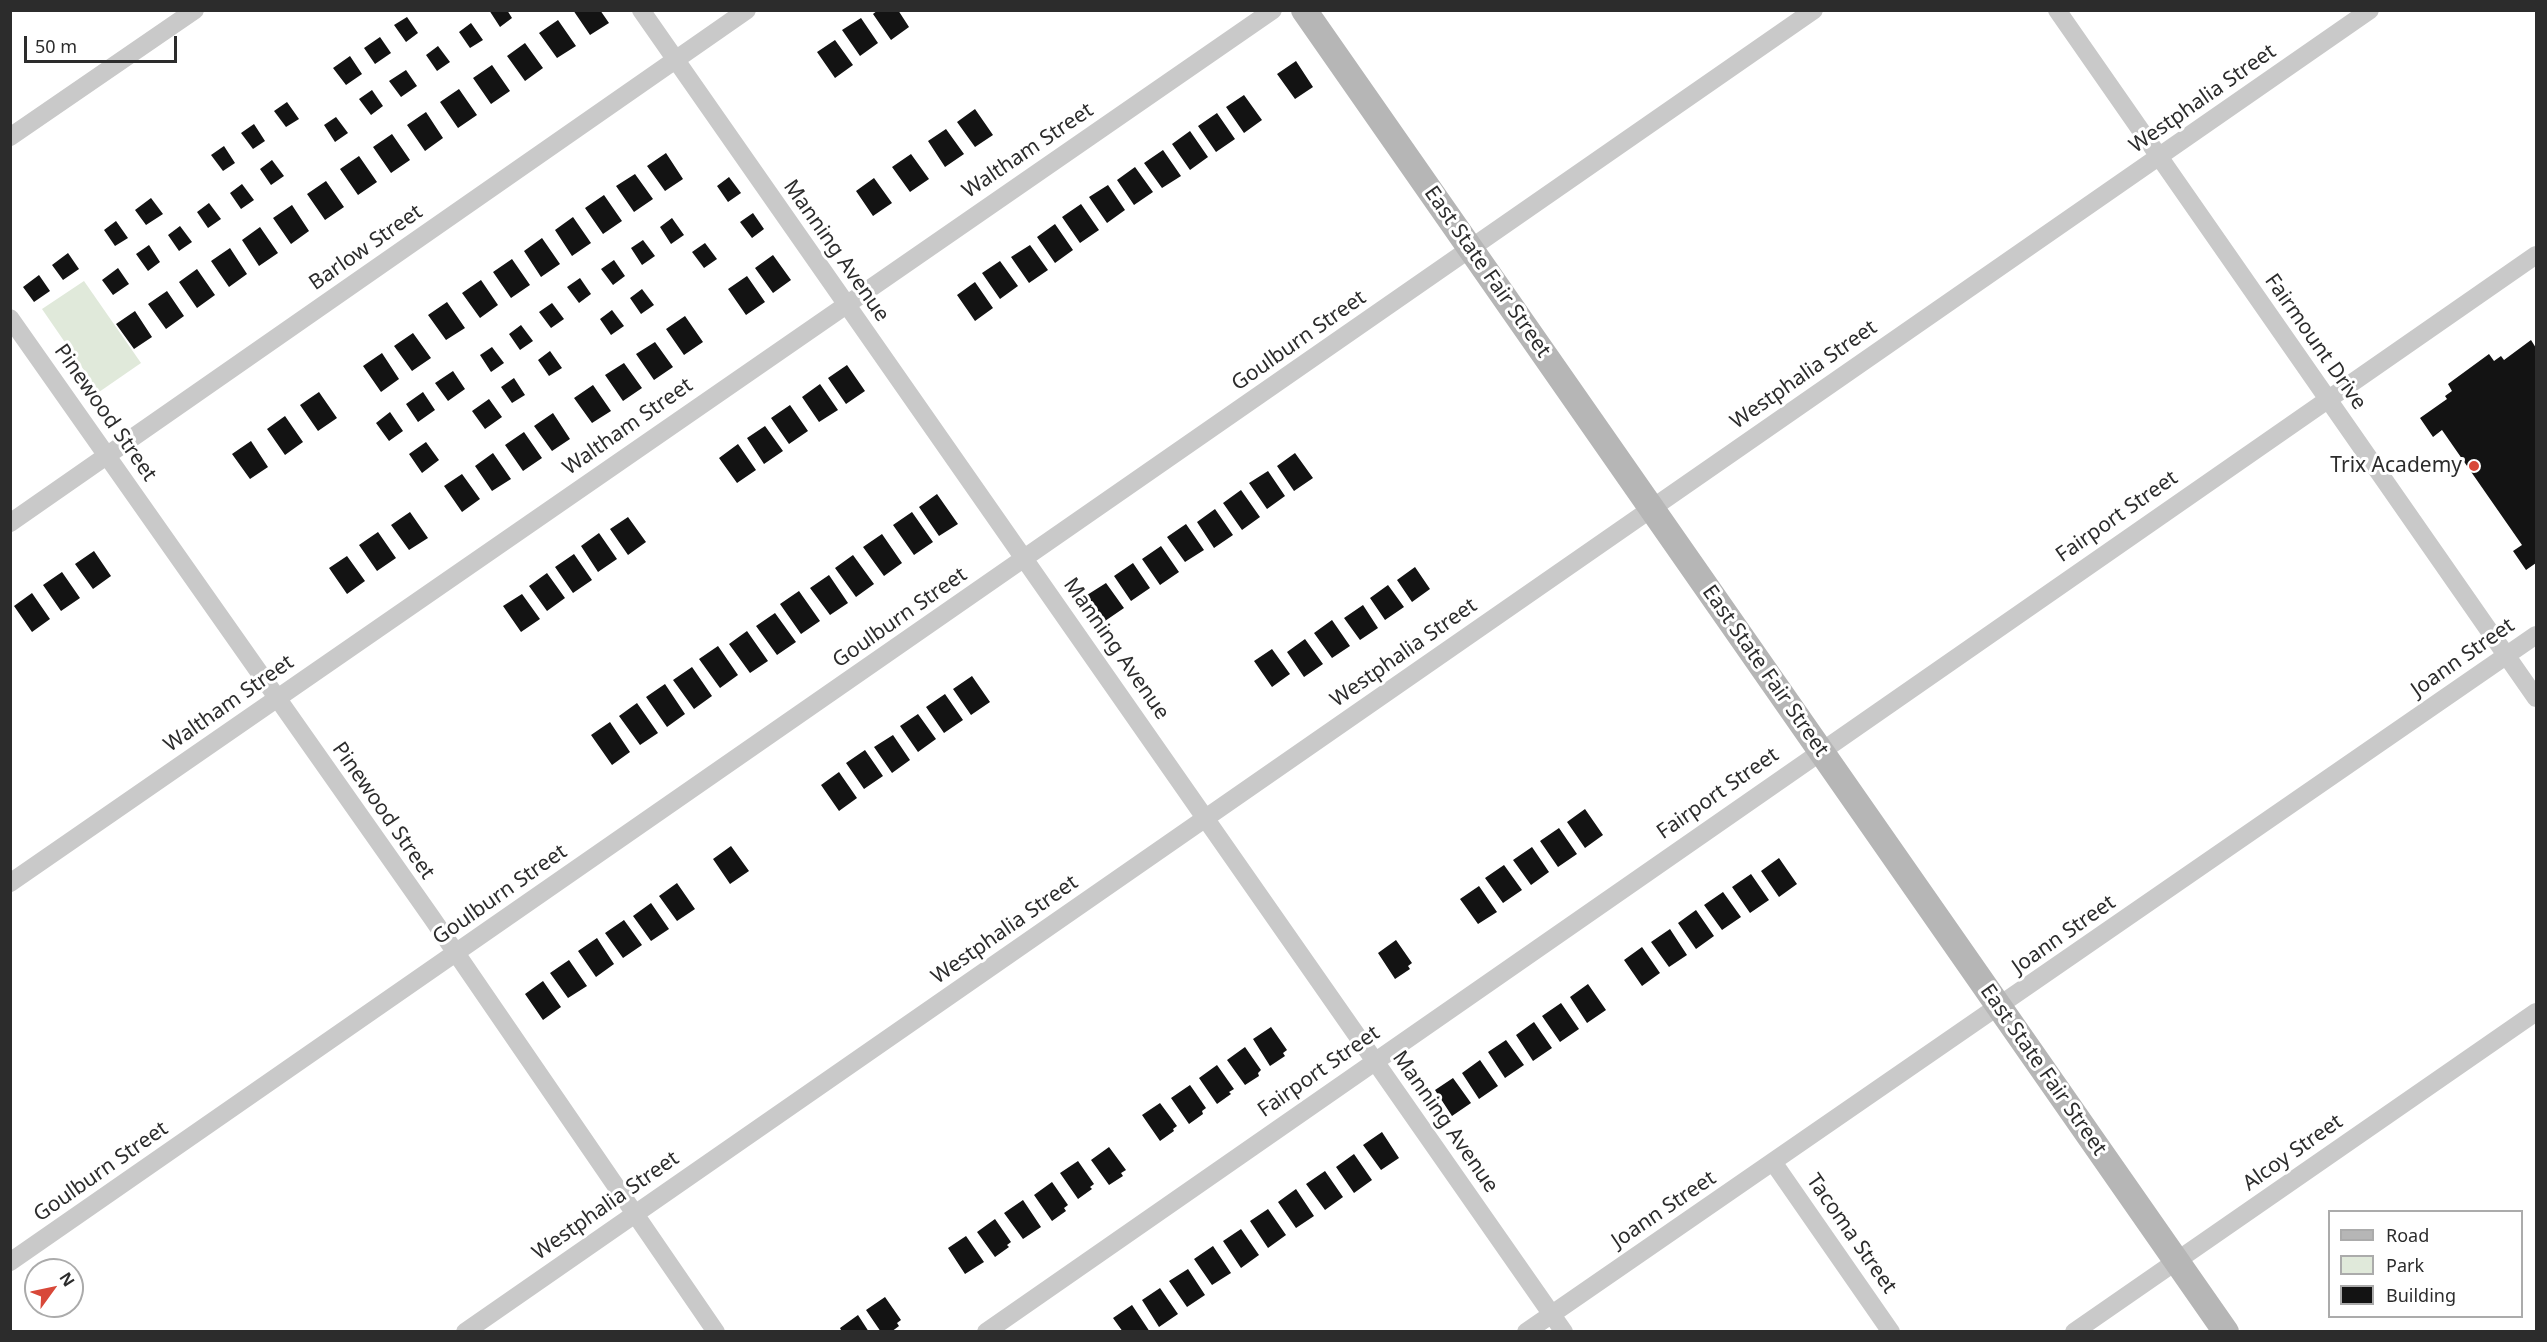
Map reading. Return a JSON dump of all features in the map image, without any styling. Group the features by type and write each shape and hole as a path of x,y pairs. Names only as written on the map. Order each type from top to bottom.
{"street":[{"path":"10,137 195,10"},
{"name":"Manning Avenue","path":"641,10 845,304 1026,558 1564,1332"},
{"name":"Barlow Street","path":"10,523 747,10"},
{"name":"Waltham Street","path":"10,883 1273,10"},
{"name":"East State Fair Street","path":"1304,10 2226,1332"},
{"name":"Goulburn Street","path":"10,1262 1815,10"},
{"name":"Fairmount Drive","path":"2057,10 2536,698"},
{"name":"Westphalia Street","path":"465,1332 2370,10"},
{"name":"Fairport Street","path":"986,1332 1374,1060 2536,255"},
{"name":"Pinewood Street","path":"10,318 455,953 716,1332"},
{"name":"Joann Street","path":"1527,1332 2536,634"},
{"name":"Alcoy Street","path":"2074,1332 2536,1012"},
{"name":"Tacoma Street","path":"1773,1162 1891,1332"}],"green space":[{"path":"84,281 141,363 99,392 42,309"}],"building":[{"path":"489,10 507,10 512,18 500,27"},
{"path":"573,10 600,10 609,23 590,35"},
{"path":"878,10 898,10 909,27 891,40 873,14"},
{"path":"407,17 418,33 406,42 394,25"},
{"path":"861,18 878,43 860,56 842,30"},
{"path":"558,20 576,46 557,58 539,33"},
{"path":"471,23 483,40 470,48 459,32"},
{"path":"380,37 391,53 375,64 364,48"},
{"path":"835,40 853,65 835,78 817,52"},
{"path":"525,43 543,68 525,81 507,56"},
{"path":"438,46 450,62 437,71 426,55"},
{"path":"350,56 362,74 346,85 333,68"},
{"path":"1296,61 1313,87 1295,99 1277,74"},
{"path":"492,65 510,91 491,104 473,78"},
{"path":"406,70 417,86 401,97 389,81"},
{"path":"459,89 477,115 458,128 440,102"},
{"path":"372,90 383,106 371,115 359,99"},
{"path":"1244,95 1262,120 1244,133 1226,107"},
{"path":"287,102 299,119 286,127 274,111"},
{"path":"975,109 993,135 975,147 957,122"},
{"path":"426,112 443,138 425,151 407,125"},
{"path":"1217,113 1235,139 1216,152 1198,126"},
{"path":"336,117 348,133 335,142 324,125"},
{"path":"254,124 265,141 253,149 241,133"},
{"path":"946,129 964,154 945,167 928,141"},
{"path":"1190,131 1208,157 1190,170 1172,144"},
{"path":"392,134 410,160 391,173 373,147"},
{"path":"224,146 235,163 223,171 211,155"},
{"path":"1163,150 1181,176 1162,188 1144,163"},
{"path":"666,153 683,179 665,191 647,166"},
{"path":"911,154 929,179 910,192 892,167"},
{"path":"359,156 377,182 358,195 340,169"},
{"path":"272,160 284,176 271,185 260,169"},
{"path":"1135,167 1153,192 1134,205 1117,180"},
{"path":"635,174 653,199 634,212 616,186"},
{"path":"729,177 741,193 728,202 717,186"},
{"path":"874,178 892,203 873,216 856,191"},
{"path":"326,181 344,207 325,220 307,194"},
{"path":"242,184 254,200 241,209 230,193"},
{"path":"1108,185 1125,210 1107,223 1089,197"},
{"path":"604,195 622,221 603,234 585,208"},
{"path":"151,198 163,214 146,225 135,210"},
{"path":"209,203 221,219 208,228 197,212"},
{"path":"1081,204 1099,230 1080,243 1062,217"},
{"path":"292,205 309,231 291,244 273,218"},
{"path":"753,213 764,229 752,238 740,222"},
{"path":"573,217 591,243 572,256 555,230"},
{"path":"672,218 684,235 671,244 660,227"},
{"path":"116,221 128,238 115,246 104,230"},
{"path":"1055,224 1073,250 1055,263 1037,237"},
{"path":"180,226 192,242 179,251 168,235"},
{"path":"260,227 278,253 259,266 242,240"},
{"path":"542,238 560,264 541,277 524,251"},
{"path":"643,240 655,256 642,265 631,248"},
{"path":"705,243 717,259 704,268 692,252"},
{"path":"149,245 160,262 148,271 136,254"},
{"path":"1030,245 1048,270 1029,283 1011,257"},
{"path":"230,248 247,274 229,287 211,261"},
{"path":"68,253 79,269 63,280 52,265"},
{"path":"773,255 791,280 773,293 755,268"},
{"path":"512,259 530,285 511,298 493,272"},
{"path":"614,260 625,276 613,285 601,269"},
{"path":"1000,261 1018,286 1000,299 982,273"},
{"path":"118,268 129,284 113,295 102,280"},
{"path":"197,269 215,295 197,308 179,282"},
{"path":"39,275 50,291 34,302 23,287"},
{"path":"747,276 765,302 746,315 728,289"},
{"path":"580,278 591,294 579,303 567,287"},
{"path":"481,280 498,305 480,318 462,293"},
{"path":"975,282 993,308 975,321 957,295"},
{"path":"642,289 654,305 641,314 630,298"},
{"path":"167,291 184,316 166,329 148,304"},
{"path":"447,302 465,328 446,340 428,315"},
{"path":"552,303 564,319 551,328 539,312"},
{"path":"612,310 624,326 611,335 600,319"},
{"path":"135,311 152,337 134,349 116,324"},
{"path":"685,316 703,342 684,355 666,329"},
{"path":"521,325 533,341 520,350 509,334"},
{"path":"413,333 431,358 412,371 394,346"},
{"path":"2531,340 2536,348 2536,563 2526,570 2513,551 2522,545 2442,430 2433,437 2420,418 2447,399 2445,396 2452,391 2448,384 2489,354 2494,361 2501,356 2504,360"},
{"path":"655,342 673,367 654,380 636,354"},
{"path":"492,347 504,363 491,372 480,355"},
{"path":"550,351 562,368 549,376 538,360"},
{"path":"382,353 399,379 381,392 363,366"},
{"path":"624,363 642,388 623,401 605,375"},
{"path":"847,365 865,391 846,404 828,378"},
{"path":"453,371 465,389 448,401 435,383"},
{"path":"514,378 525,395 512,403 501,387"},
{"path":"820,384 838,410 819,422 802,397"},
{"path":"593,385 611,411 592,423 574,398"},
{"path":"319,392 337,418 318,431 300,405"},
{"path":"423,392 435,410 418,422 406,404"},
{"path":"489,399 502,417 485,429 472,411"},
{"path":"790,405 808,431 789,444 771,418"},
{"path":"390,412 403,431 389,441 376,423"},
{"path":"553,413 570,439 552,451 534,426"},
{"path":"285,416 303,442 285,455 267,429"},
{"path":"765,426 783,451 764,464 747,438"},
{"path":"524,432 542,458 523,471 505,445"},
{"path":"251,441 268,467 250,479 232,454"},
{"path":"426,442 439,460 422,473 409,454"},
{"path":"738,444 756,470 737,483 719,458"},
{"path":"493,453 511,479 492,491 475,466"},
{"path":"1295,453 1313,478 1294,491 1277,466"},
{"path":"1268,471 1285,496 1267,509 1249,483"},
{"path":"462,474 480,499 462,512 444,486"},
{"path":"1241,490 1260,517 1242,530 1223,503"},
{"path":"937,494 958,524 939,536 919,507"},
{"path":"1215,509 1233,535 1214,548 1197,522"},
{"path":"410,512 428,538 409,550 391,525"},
{"path":"912,512 933,542 914,555 893,525"},
{"path":"628,517 646,542 628,555 610,529"},
{"path":"1186,524 1204,550 1185,562 1167,537"},
{"path":"378,532 396,558 377,571 359,545"},
{"path":"599,533 617,559 598,572 581,546"},
{"path":"882,534 902,563 884,576 863,547"},
{"path":"1161,546 1179,572 1160,585 1142,559"},
{"path":"94,551 111,576 93,589 75,564"},
{"path":"574,554 592,580 573,593 555,567"},
{"path":"853,555 874,584 856,597 835,568"},
{"path":"347,556 365,581 347,594 329,568"},
{"path":"1133,563 1150,588 1131,601 1114,576"},
{"path":"1415,567 1430,589 1412,602 1397,580"},
{"path":"62,572 80,598 61,611 43,585"},
{"path":"547,573 565,598 547,611 529,586"},
{"path":"829,575 848,603 830,615 810,588"},
{"path":"1106,583 1124,608 1105,621 1087,595"},
{"path":"1388,585 1404,607 1385,620 1370,598"},
{"path":"799,591 820,621 801,634 780,604"},
{"path":"32,593 50,619 32,632 14,606"},
{"path":"522,594 540,619 521,632 503,606"},
{"path":"1363,605 1378,628 1360,640 1344,618"},
{"path":"775,613 796,642 777,655 756,626"},
{"path":"1332,620 1350,646 1332,658 1314,633"},
{"path":"747,631 768,661 750,673 729,644"},
{"path":"1305,639 1323,664 1304,677 1287,652"},
{"path":"718,646 738,675 720,688 699,659"},
{"path":"1272,649 1290,674 1272,687 1254,661"},
{"path":"692,667 712,696 694,709 673,680"},
{"path":"972,676 990,702 971,715 953,689"},
{"path":"665,684 685,714 667,727 646,697"},
{"path":"945,694 963,720 944,733 926,707"},
{"path":"637,703 658,733 640,745 619,716"},
{"path":"918,714 936,739 918,752 900,726"},
{"path":"610,722 630,752 612,765 591,735"},
{"path":"893,735 910,760 892,773 874,747"},
{"path":"865,750 883,776 864,789 846,763"},
{"path":"839,772 857,798 839,811 821,785"},
{"path":"1585,809 1603,835 1585,848 1567,822"},
{"path":"1559,828 1577,854 1558,867 1540,841"},
{"path":"731,846 749,871 730,884 713,859"},
{"path":"1532,847 1549,872 1531,885 1513,860"},
{"path":"1779,858 1797,884 1779,897 1761,871"},
{"path":"1504,865 1522,890 1503,903 1485,878"},
{"path":"1751,874 1769,900 1750,913 1732,887"},
{"path":"677,883 695,909 677,921 659,896"},
{"path":"1479,886 1497,912 1478,924 1460,899"},
{"path":"1723,892 1741,917 1722,930 1704,905"},
{"path":"651,903 669,929 651,941 633,916"},
{"path":"1696,910 1714,936 1696,949 1678,923"},
{"path":"624,920 642,945 623,958 605,933"},
{"path":"1670,929 1687,955 1669,967 1651,942"},
{"path":"597,938 614,964 596,977 578,951"},
{"path":"1396,940 1412,963 1408,966 1410,969 1395,979 1378,953"},
{"path":"1642,947 1660,973 1642,986 1624,960"},
{"path":"569,960 587,986 568,998 550,973"},
{"path":"543,981 561,1007 543,1020 525,994"},
{"path":"1588,984 1606,1010 1587,1023 1570,997"},
{"path":"1561,1003 1579,1029 1560,1042 1542,1016"},
{"path":"1534,1022 1552,1048 1533,1061 1516,1035"},
{"path":"1271,1027 1287,1050 1283,1053 1285,1056 1270,1066 1253,1039"},
{"path":"1506,1040 1524,1065 1505,1078 1488,1052"},
{"path":"1245,1047 1261,1070 1258,1073 1259,1076 1245,1085 1227,1060"},
{"path":"1480,1060 1498,1086 1479,1099 1462,1073"},
{"path":"1217,1065 1234,1089 1217,1104 1199,1078"},
{"path":"1453,1078 1471,1103 1452,1116 1435,1090"},
{"path":"1190,1085 1206,1108 1202,1111 1203,1114 1189,1124 1171,1098"},
{"path":"1160,1103 1177,1126 1160,1141 1142,1115"},
{"path":"1382,1132 1399,1158 1381,1170 1363,1145"},
{"path":"1109,1147 1126,1170 1121,1173 1123,1176 1109,1185 1091,1160"},
{"path":"1354,1154 1372,1180 1354,1193 1336,1167"},
{"path":"1078,1161 1094,1184 1090,1187 1092,1189 1078,1199 1060,1173"},
{"path":"1325,1171 1343,1197 1325,1210 1306,1184"},
{"path":"1052,1182 1068,1205 1064,1208 1066,1211 1052,1221 1034,1195"},
{"path":"1296,1189 1314,1216 1296,1228 1278,1202"},
{"path":"1023,1200 1041,1227 1023,1239 1004,1213"},
{"path":"1268,1209 1286,1235 1268,1248 1250,1221"},
{"path":"995,1219 1011,1242 1007,1245 1009,1247 995,1257 977,1232"},
{"path":"1241,1229 1259,1255 1241,1268 1223,1241"},
{"path":"966,1236 984,1262 965,1274 948,1248"},
{"path":"1213,1246 1231,1273 1212,1285 1194,1259"},
{"path":"1188,1269 1205,1295 1187,1307 1169,1281"},
{"path":"1160,1288 1178,1314 1159,1327 1142,1300"},
{"path":"885,1297 901,1320 897,1323 899,1326 891,1332 881,1332 866,1310"},
{"path":"1132,1305 1150,1332 1123,1332 1113,1318"},
{"path":"858,1315 869,1332 842,1332 840,1328"}],"place":[{"name":"Trix Academy","path":"2474,466"}]}
